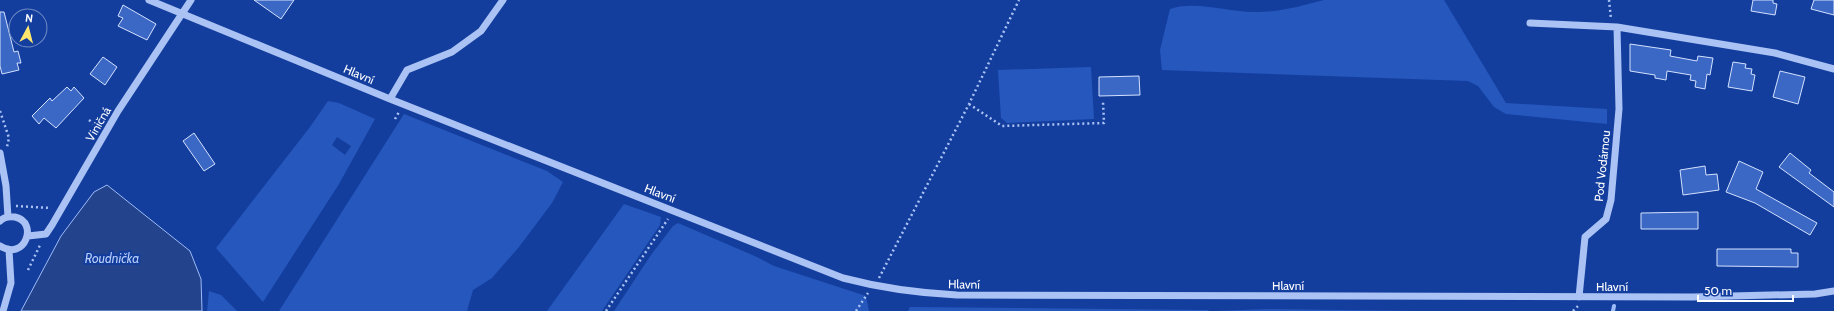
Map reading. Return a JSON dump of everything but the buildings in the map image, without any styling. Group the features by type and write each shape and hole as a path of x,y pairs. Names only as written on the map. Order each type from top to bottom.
{"street":[{"name":"Hlavní","path":"149,0 390,99 843,278 874,286 915,293 957,295 1701,297 1815,294 1834,291"},
{"name":"Viničná","path":"46,234 118,111 191,0"},
{"path":"390,99 407,70 452,52 481,31 503,0"},
{"path":"1530,23 1614,27 1775,53 1834,69"},
{"name":"Pod Vodárnou","path":"1579,297 1585,237 1606,219 1611,200 1619,109 1614,27"},
{"path":"0,153 6,186 8,217"},
{"path":"0,221 8,217 18,218 23,221 28,231 28,236 23,245 14,250 0,246"},
{"path":"28,236 46,234"},
{"path":"3,311 11,283 10,250"}],"path":[{"path":"856,311 882,273 969,104 1019,0"},
{"path":"1609,0 1614,27"},
{"path":"969,104 1002,126 1104,123 1103,102"},
{"path":"7,205 61,209"},
{"path":"606,311 674,210"},
{"path":"28,270 46,234"}],"shaded area":[{"path":"1324,0 1444,0 1506,103 1607,109 1607,124 1506,114 1494,107 1478,86 1468,81 1162,70 1160,50 1170,9 1202,6 1246,12 1266,12"},
{"path":"1091,67 1094,119 1007,123 1001,118 998,70"},
{"path":"328,101 339,103 375,119 339,184 263,302 216,248 310,127","holes":["337,137 351,146 345,155 332,145"]},
{"path":"404,114 547,171 563,182 552,203 519,247 492,278 473,290 467,311 279,311"},
{"path":"624,204 661,217 660,225 602,311 547,311"},
{"path":"678,223 757,257 774,266 866,296 869,311 614,311 651,255 673,226"},
{"path":"209,291 221,295 237,311 207,311"},
{"path":"910,307 1208,310 1209,311 908,311"},
{"path":"1267,309 1419,311 1216,311"}],"water":[{"name":"Roudnička","path":"107,185 190,251 201,279 202,311 21,311 61,236 94,192"}],"waterway":[{"path":"1613,311 1614,306"}]}
